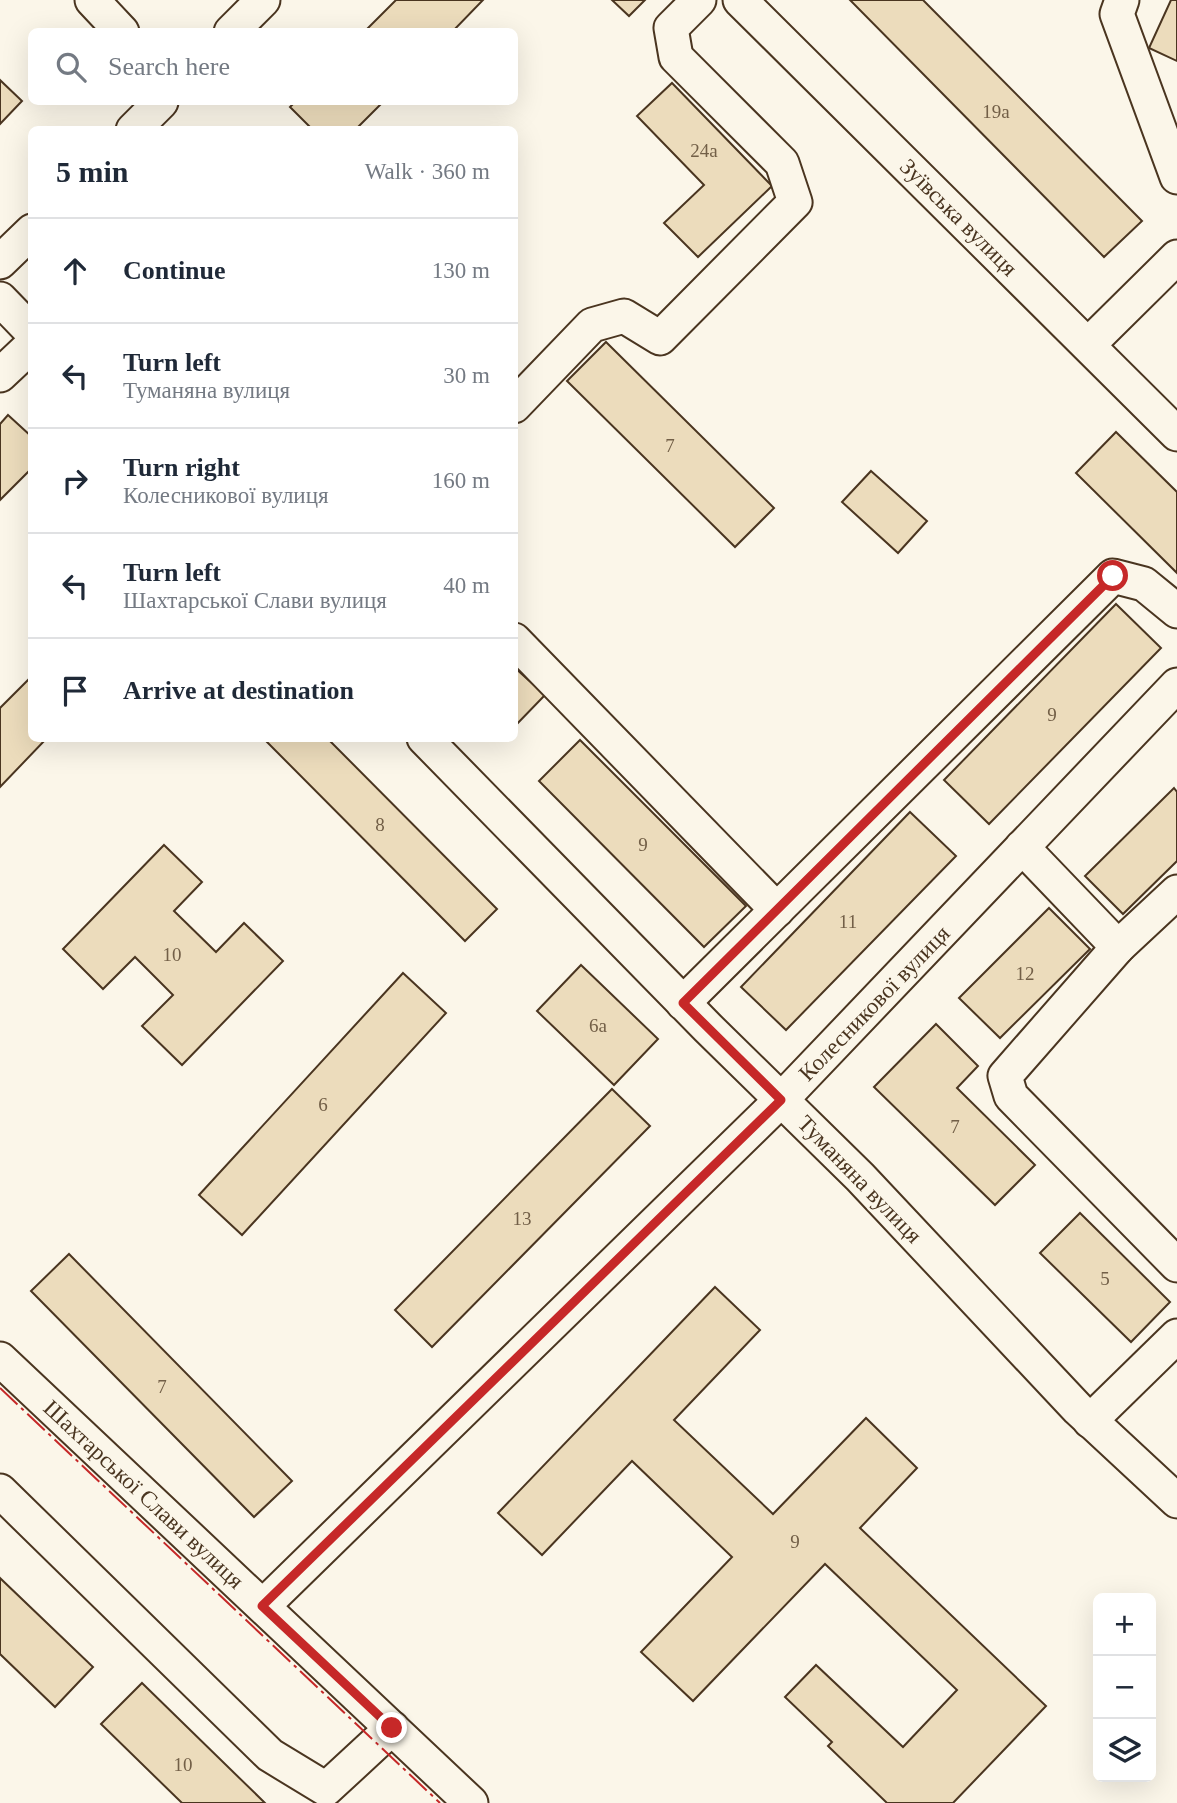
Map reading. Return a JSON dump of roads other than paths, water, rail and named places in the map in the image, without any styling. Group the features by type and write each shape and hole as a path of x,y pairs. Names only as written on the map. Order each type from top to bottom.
{"street":[{"path":"92,0 118,28"},
{"path":"235,28 263,0"},
{"path":"518,402 592,326 624,316 660,338 795,202 782,163 676,57 671,28 699,0"},
{"name":"Зуївська вулиця","path":"740,0 1177,435"},
{"path":"1122,0 1117,14 1177,177"},
{"path":"137,126 158,105"},
{"path":"0,262 28,235"},
{"path":"1088,345 1177,257"},
{"path":"0,299 28,328"},
{"path":"0,375 28,349"},
{"path":"683,1003 1113,576 1144,584 1177,611"},
{"path":"518,644 777,910"},
{"name":"Колесникової вулиця","path":"262,1606 781,1100 1177,685"},
{"name":"Туманяна вулиця","path":"428,742 683,1003 860,1177 1090,1421 1177,1501"},
{"path":"1022,847 1118,947"},
{"path":"1177,892 1118,947 1005,1076 1011,1096 1177,1265"},
{"path":"1090,1421 1177,1336"},
{"name":"Шахтарської Слави вулиця","path":"0,1359 471,1803"},
{"path":"0,1492 270,1755 325,1796 392,1728"}]}
